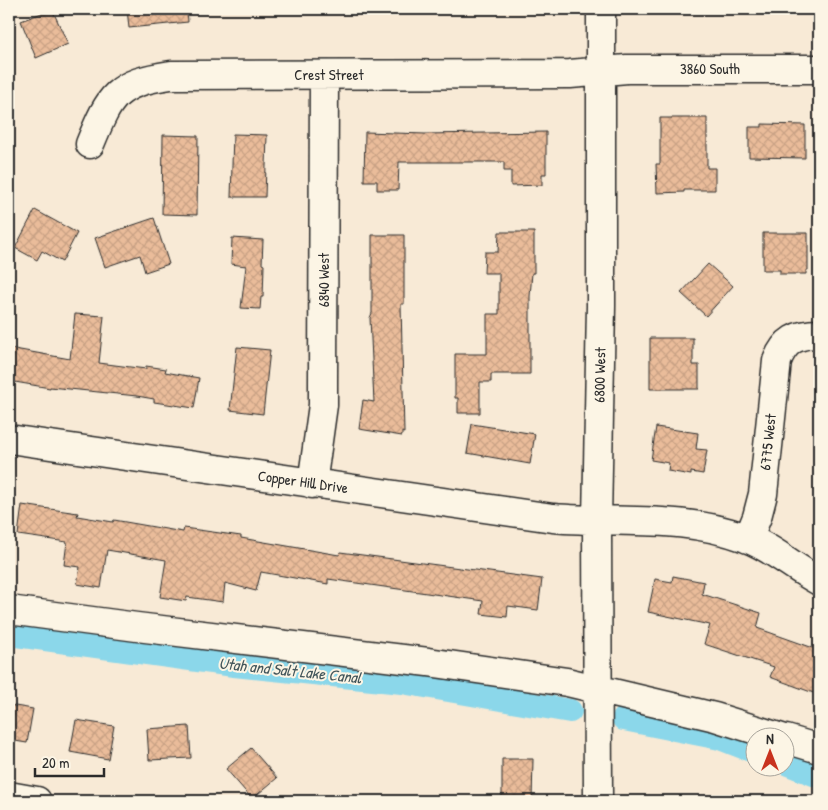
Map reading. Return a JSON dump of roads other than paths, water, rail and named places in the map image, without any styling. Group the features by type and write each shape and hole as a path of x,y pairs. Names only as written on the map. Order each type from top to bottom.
{"street":[{"name":"6800 West","path":"598,801 597,521 601,306 601,9"},
{"name":"3860 South","path":"602,71 637,69 819,69"},
{"name":"Crest Street","path":"90,144 104,110 111,100 127,86 154,78 190,74 570,74 602,71"},
{"name":"6840 West","path":"312,484 324,386 324,75"},
{"name":"6775 West","path":"748,539 761,506 775,370 780,352 785,344 793,339 819,334"},
{"name":"Copper Hill Drive","path":"9,440 553,518 696,524 748,539 819,581"},
{"path":"9,610 428,662 567,682 715,717 750,728"},
{"path":"796,742 819,749"},
{"path":"9,796 37,801"}],"waterway":[{"name":"Utah and Salt Lake Canal","path":"9,634 234,665 402,682 570,711"},
{"name":"Utah and Salt Lake Canal","path":"624,719 720,738 746,748"},
{"name":"Utah and Salt Lake Canal","path":"796,767 819,776"}]}
